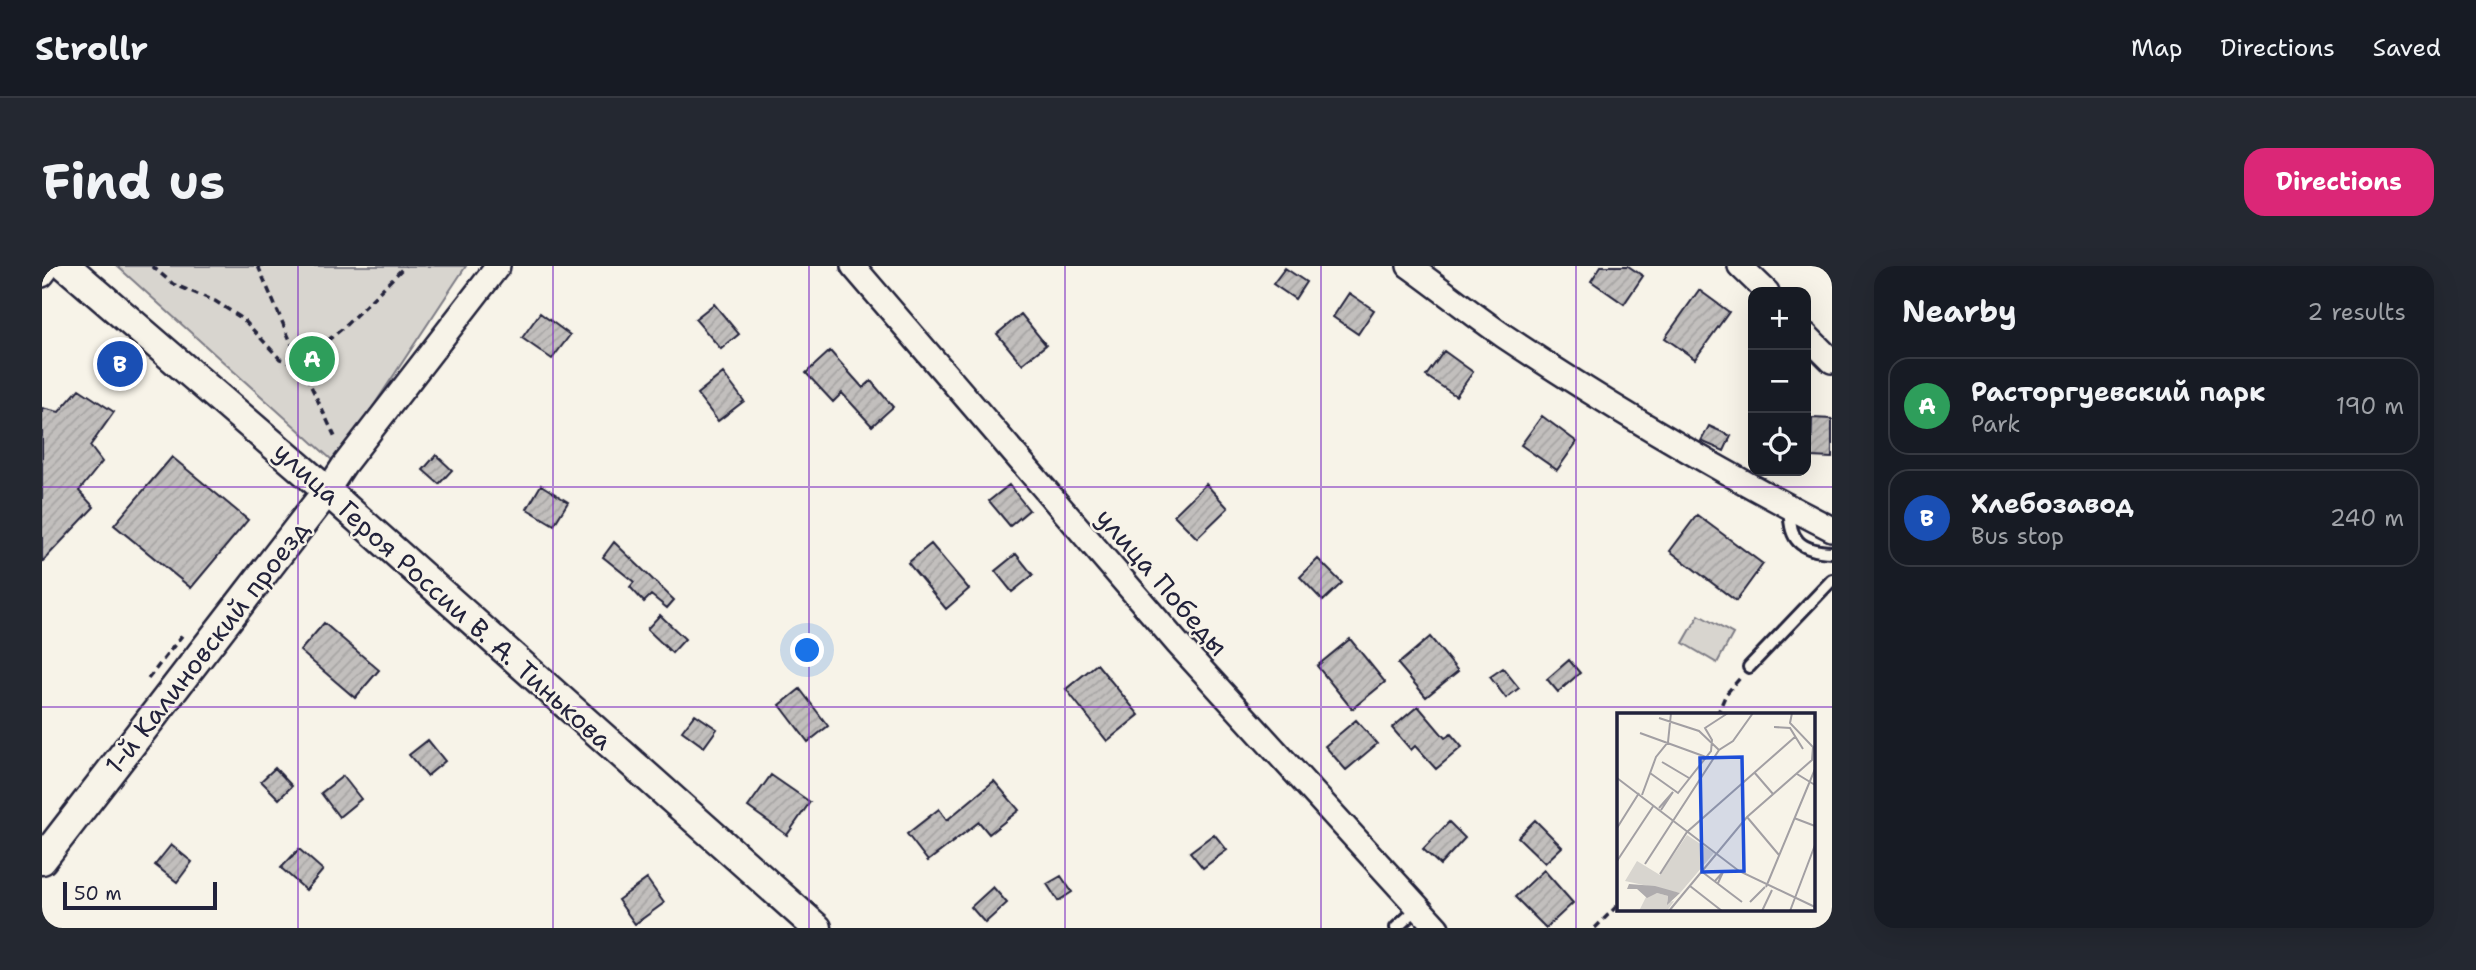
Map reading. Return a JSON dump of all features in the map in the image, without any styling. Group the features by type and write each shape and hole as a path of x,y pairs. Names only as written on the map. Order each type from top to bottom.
{"street":[{"path":"42,275 49,266"},
{"name":"улица Героя России В. А. Тинькова","path":"66,266 327,491 817,928"},
{"name":"1-й Калиновский проезд","path":"42,860 498,266"},
{"name":"улица Победы","path":"853,266 1178,644 1437,928"},
{"path":"1409,266 1525,349 1682,446 1832,528"},
{"path":"1740,266 1762,287"},
{"path":"1811,339 1832,361"}],"lane":[{"path":"1790,507 1789,522 1794,538 1813,552 1832,552"},
{"path":"1749,667 1832,580"},
{"path":"1396,928 1419,907"}],"path":[{"path":"152,266 173,284 215,301 243,319 280,359 300,363"},
{"path":"258,266 300,363 343,452 344,465"},
{"path":"300,363 343,328 405,266"},
{"path":"1718,713 1726,694 1749,667"},
{"path":"1595,928 1617,907"}],"shaded area":[{"path":"117,266 466,266 343,452 332,460"},
{"path":"1699,615 1733,634 1717,663 1683,643"}],"building":[{"path":"1601,266 1628,266 1643,276 1624,304 1591,281"},
{"path":"1285,268 1306,282 1295,299 1273,284"},
{"path":"1699,290 1729,312 1695,359 1665,338"},
{"path":"1349,293 1374,310 1358,334 1333,317"},
{"path":"714,304 739,334 721,349 695,319"},
{"path":"540,313 570,335 552,359 522,338"},
{"path":"1021,314 1046,345 1022,364 997,334"},
{"path":"830,351 863,388 871,381 893,407 872,426 842,393 833,402 806,373"},
{"path":"1444,351 1473,372 1456,396 1426,376"},
{"path":"723,373 744,401 718,421 697,394"},
{"path":"79,389 114,412 90,446 102,462 79,491 94,507 42,562 42,408 59,412"},
{"path":"1542,416 1577,442 1557,470 1521,445"},
{"path":"1812,418 1832,419 1832,458 1811,457"},
{"path":"1709,426 1731,436 1724,451 1701,441"},
{"path":"436,455 452,470 439,484 423,470"},
{"path":"172,457 248,520 191,588 114,525"},
{"path":"1206,484 1228,508 1197,538 1174,515"},
{"path":"541,485 568,502 554,525 527,509"},
{"path":"1009,485 1029,510 1010,526 989,501"},
{"path":"1697,515 1763,564 1736,601 1670,551"},
{"path":"614,542 674,600 667,608 651,595 644,602 630,587 634,582 603,557"},
{"path":"931,544 969,589 946,609 908,563"},
{"path":"1016,554 1033,575 1012,592 995,571"},
{"path":"1318,559 1342,583 1323,601 1300,577"},
{"path":"660,615 685,639 672,653 647,629"},
{"path":"324,623 379,670 355,698 300,651"},
{"path":"1430,637 1458,671 1426,697 1398,664"},
{"path":"1350,639 1385,682 1352,709 1317,666"},
{"path":"1569,660 1580,673 1558,692 1547,679"},
{"path":"1097,664 1139,715 1107,741 1066,689"},
{"path":"1503,668 1519,688 1506,698 1490,677"},
{"path":"800,689 828,726 808,742 780,705"},
{"path":"1418,706 1445,738 1451,734 1462,747 1436,769 1415,746 1411,750 1392,728"},
{"path":"695,714 717,729 704,747 682,731"},
{"path":"1356,720 1377,744 1346,770 1325,746"},
{"path":"428,740 445,761 427,776 409,755"},
{"path":"275,768 292,786 279,799 261,781"},
{"path":"771,775 810,802 787,835 748,807"},
{"path":"343,776 361,799 339,817 321,793"},
{"path":"994,781 1019,810 989,834 979,822 928,861 907,834 939,809 947,820"},
{"path":"1535,820 1562,847 1545,863 1518,837"},
{"path":"1449,822 1465,838 1440,865 1423,849"},
{"path":"1214,834 1227,850 1203,868 1190,852"},
{"path":"171,845 192,862 177,882 155,865"},
{"path":"299,849 323,870 306,890 281,868"},
{"path":"1544,870 1573,903 1546,928 1515,897"},
{"path":"1061,876 1072,892 1058,901 1047,884"},
{"path":"647,879 664,903 635,924 618,900"},
{"path":"993,887 1007,903 985,923 971,907"}],"place":[{"name":"Расторгуевский парк","path":"312,359"},
{"name":"Хлебозавод","path":"120,364"}]}
